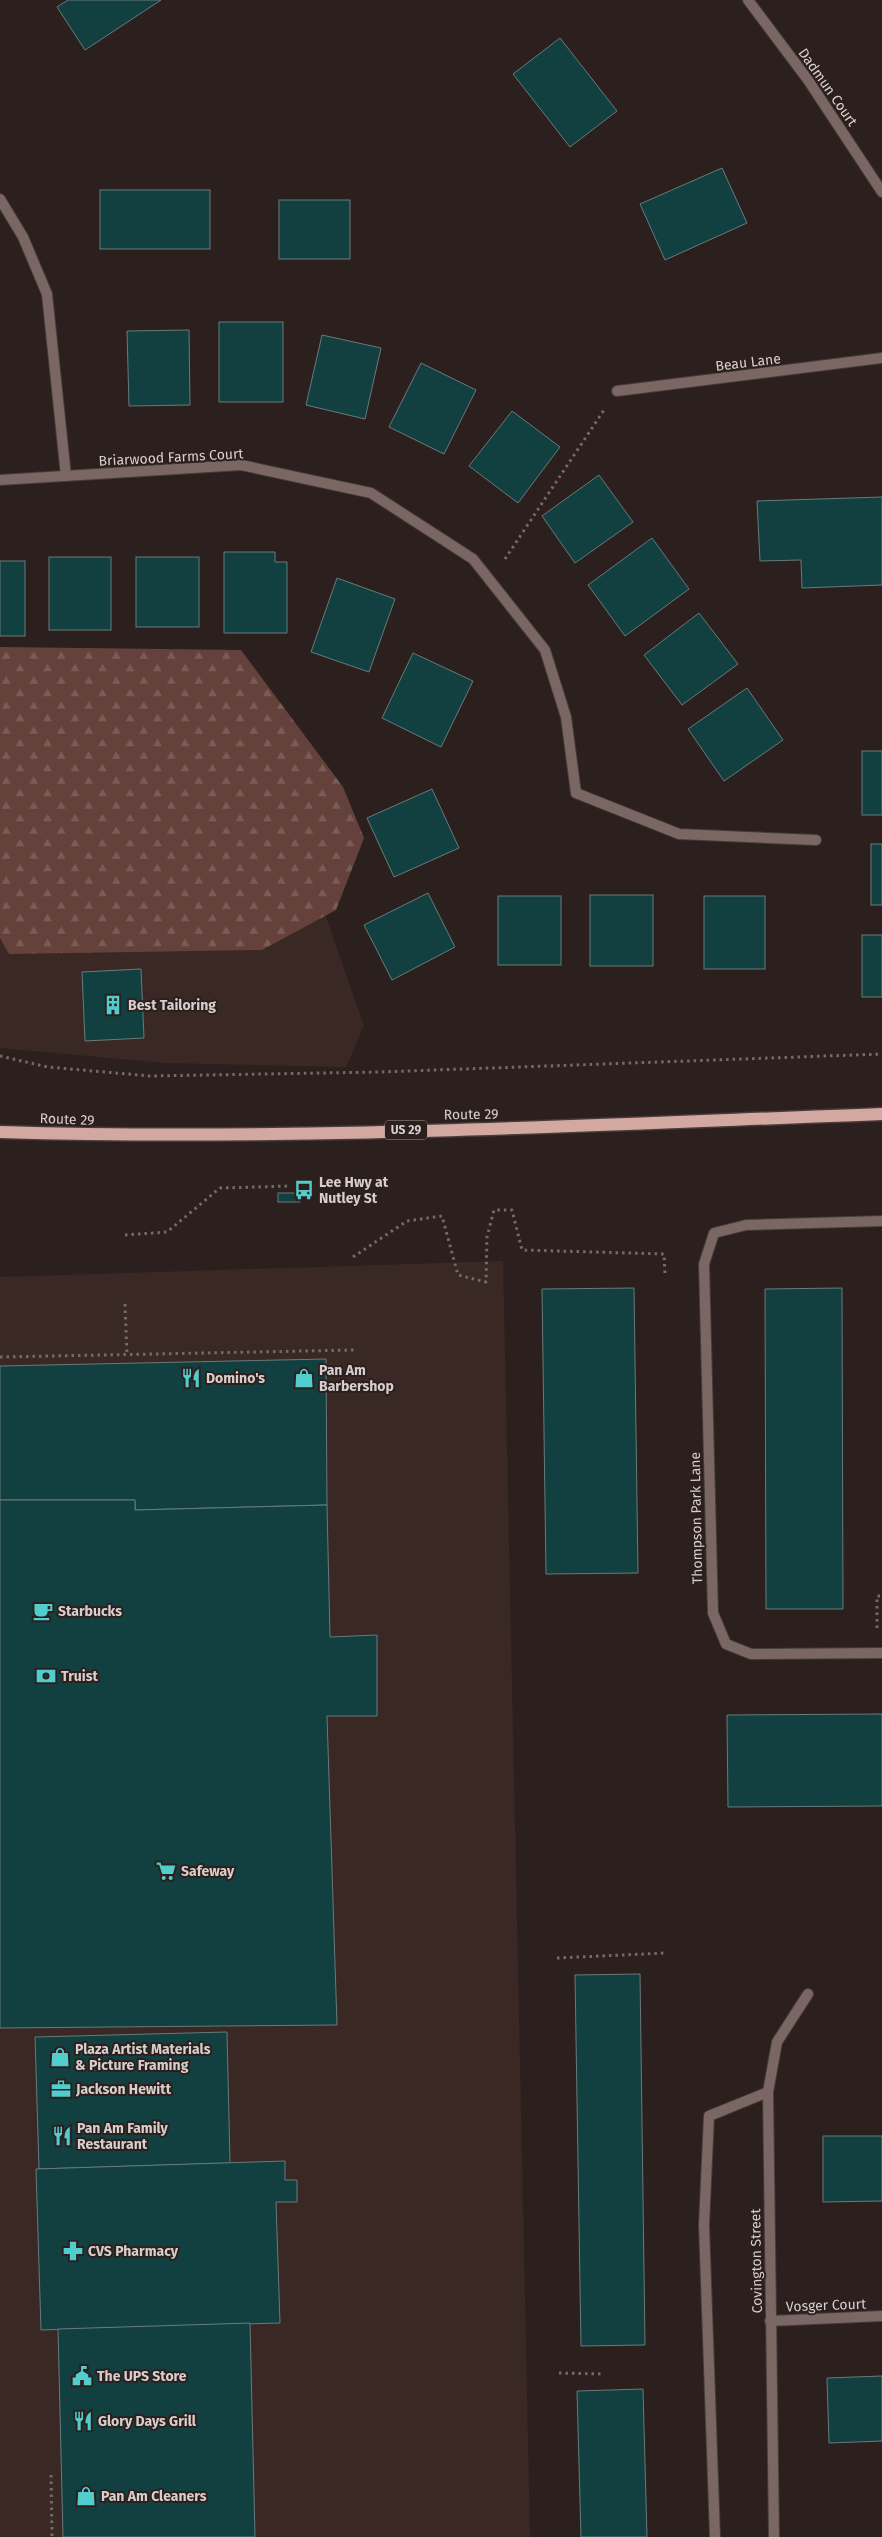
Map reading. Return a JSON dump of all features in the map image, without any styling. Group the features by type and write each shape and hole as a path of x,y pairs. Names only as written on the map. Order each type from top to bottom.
{"main road":[{"name":"Route 29","path":"0,1132 124,1135 256,1133 499,1128 882,1114"}],"street":[{"name":"Dadmun Court","path":"748,0 808,80 882,192"},
{"path":"0,199 22,237 47,294 66,476"},
{"name":"Beau Lane","path":"617,391 882,358"},
{"name":"Briarwood Farms Court","path":"0,480 241,466 371,494 473,559 545,650 566,717 576,793 678,834 816,840"},
{"name":"Thompson Park Lane","path":"880,1653 751,1654 726,1644 713,1612 704,1264 714,1233 746,1225 882,1220"},
{"name":"Covington Street","path":"774,2537 768,2092 778,2042 808,1994"},
{"path":"715,2537 704,2225 709,2116 768,2092"},
{"name":"Vosger Court","path":"770,2321 882,2316"}],"path":[{"path":"490,581 617,391"},
{"path":"0,1056 48,1067 150,1076 390,1071 882,1054"},
{"path":"125,1235 167,1232 220,1188 291,1186"},
{"path":"353,1256 407,1221 442,1216 458,1275 486,1282 487,1237 494,1210 512,1210 522,1250 664,1254 665,1274"},
{"path":"125,1304 127,1355"},
{"path":"0,1357 356,1350"},
{"path":"880,1653 877,1596 882,1596"},
{"path":"557,1958 666,1953"},
{"path":"559,2372 604,2374"},
{"path":"51,2475 52,2537"}],"shaded area":[{"path":"0,914 325,914 364,1026 346,1067 165,1063 0,1048"},
{"path":"503,1261 530,2537 0,2537 0,1277"}],"green space":[{"path":"0,647 241,650 343,787 364,838 336,910 262,950 9,954 0,938"}],"building":[{"path":"68,0 161,0 85,50 57,7"},
{"path":"560,38 617,111 570,147 513,74"},
{"path":"722,168 747,223 665,260 640,204"},
{"path":"100,190 210,190 210,249 100,249"},
{"path":"279,200 350,200 350,259 279,259"},
{"path":"219,322 283,322 283,402 219,402"},
{"path":"189,330 190,405 129,406 127,331"},
{"path":"322,335 381,348 365,419 306,405"},
{"path":"421,363 476,390 444,454 389,427"},
{"path":"512,411 560,447 518,503 469,466"},
{"path":"599,475 633,522 575,563 542,516"},
{"path":"882,497 882,585 802,588 801,560 760,561 757,501"},
{"path":"652,538 689,589 625,636 588,585"},
{"path":"224,552 275,552 275,562 287,562 287,633 224,633"},
{"path":"49,557 111,557 111,630 49,630"},
{"path":"136,557 199,557 199,627 136,627"},
{"path":"0,561 25,561 25,636 0,636"},
{"path":"337,578 395,599 369,672 311,652"},
{"path":"699,613 738,664 682,705 644,655"},
{"path":"413,653 473,681 441,747 382,718"},
{"path":"747,688 783,740 724,781 688,729"},
{"path":"862,751 882,751 882,815 862,815"},
{"path":"432,789 459,848 394,877 367,818"},
{"path":"871,844 882,844 882,905 871,905"},
{"path":"428,893 455,947 392,980 364,925"},
{"path":"590,895 653,895 653,966 590,966"},
{"path":"498,896 561,896 561,965 498,965"},
{"path":"704,896 765,896 765,969 704,969"},
{"path":"862,935 882,935 882,997 862,997"},
{"name":"Best Tailoring","path":"141,969 144,1038 85,1041 82,972"},
{"path":"278,1193 300,1193 300,1202 278,1202"},
{"path":"634,1288 638,1573 546,1574 542,1289"},
{"path":"842,1288 843,1609 766,1609 765,1289"},
{"path":"326,1359 327,1505 135,1510 135,1500 0,1500 0,1366"},
{"name":"Safeway","path":"0,1500 135,1500 135,1510 327,1505 330,1637 377,1635 377,1716 327,1716 337,2025 0,2028"},
{"path":"882,1714 882,1806 728,1807 727,1715"},
{"path":"640,1974 645,2345 581,2346 575,1975"},
{"path":"227,2032 230,2163 39,2169 35,2037"},
{"path":"823,2136 882,2136 882,2201 823,2202"},
{"path":"285,2161 285,2180 297,2180 297,2202 276,2202 280,2323 41,2330 36,2169"},
{"path":"250,2323 255,2537 63,2537 58,2329"},
{"path":"882,2376 882,2441 829,2443 827,2378"},
{"path":"643,2389 647,2537 581,2537 577,2391"}],"place":[{"name":"Best Tailoring","path":"113,1005"},
{"name":"Lee Hwy at Nutley St","path":"304,1190"},
{"name":"Domino's","path":"191,1378"},
{"name":"Pan Am Barbershop","path":"304,1378"},
{"name":"Starbucks","path":"43,1611"},
{"name":"Truist","path":"46,1676"},
{"name":"Safeway","path":"166,1871"},
{"name":"Plaza Artist Materials & Picture Framing","path":"60,2057"},
{"name":"Jackson Hewitt","path":"61,2089"},
{"name":"Pan Am Family Restaurant","path":"62,2136"},
{"name":"CVS Pharmacy","path":"73,2251"},
{"name":"The UPS Store","path":"82,2376"},
{"name":"Glory Days Grill","path":"83,2421"},
{"name":"Pan Am Cleaners","path":"86,2496"}]}
